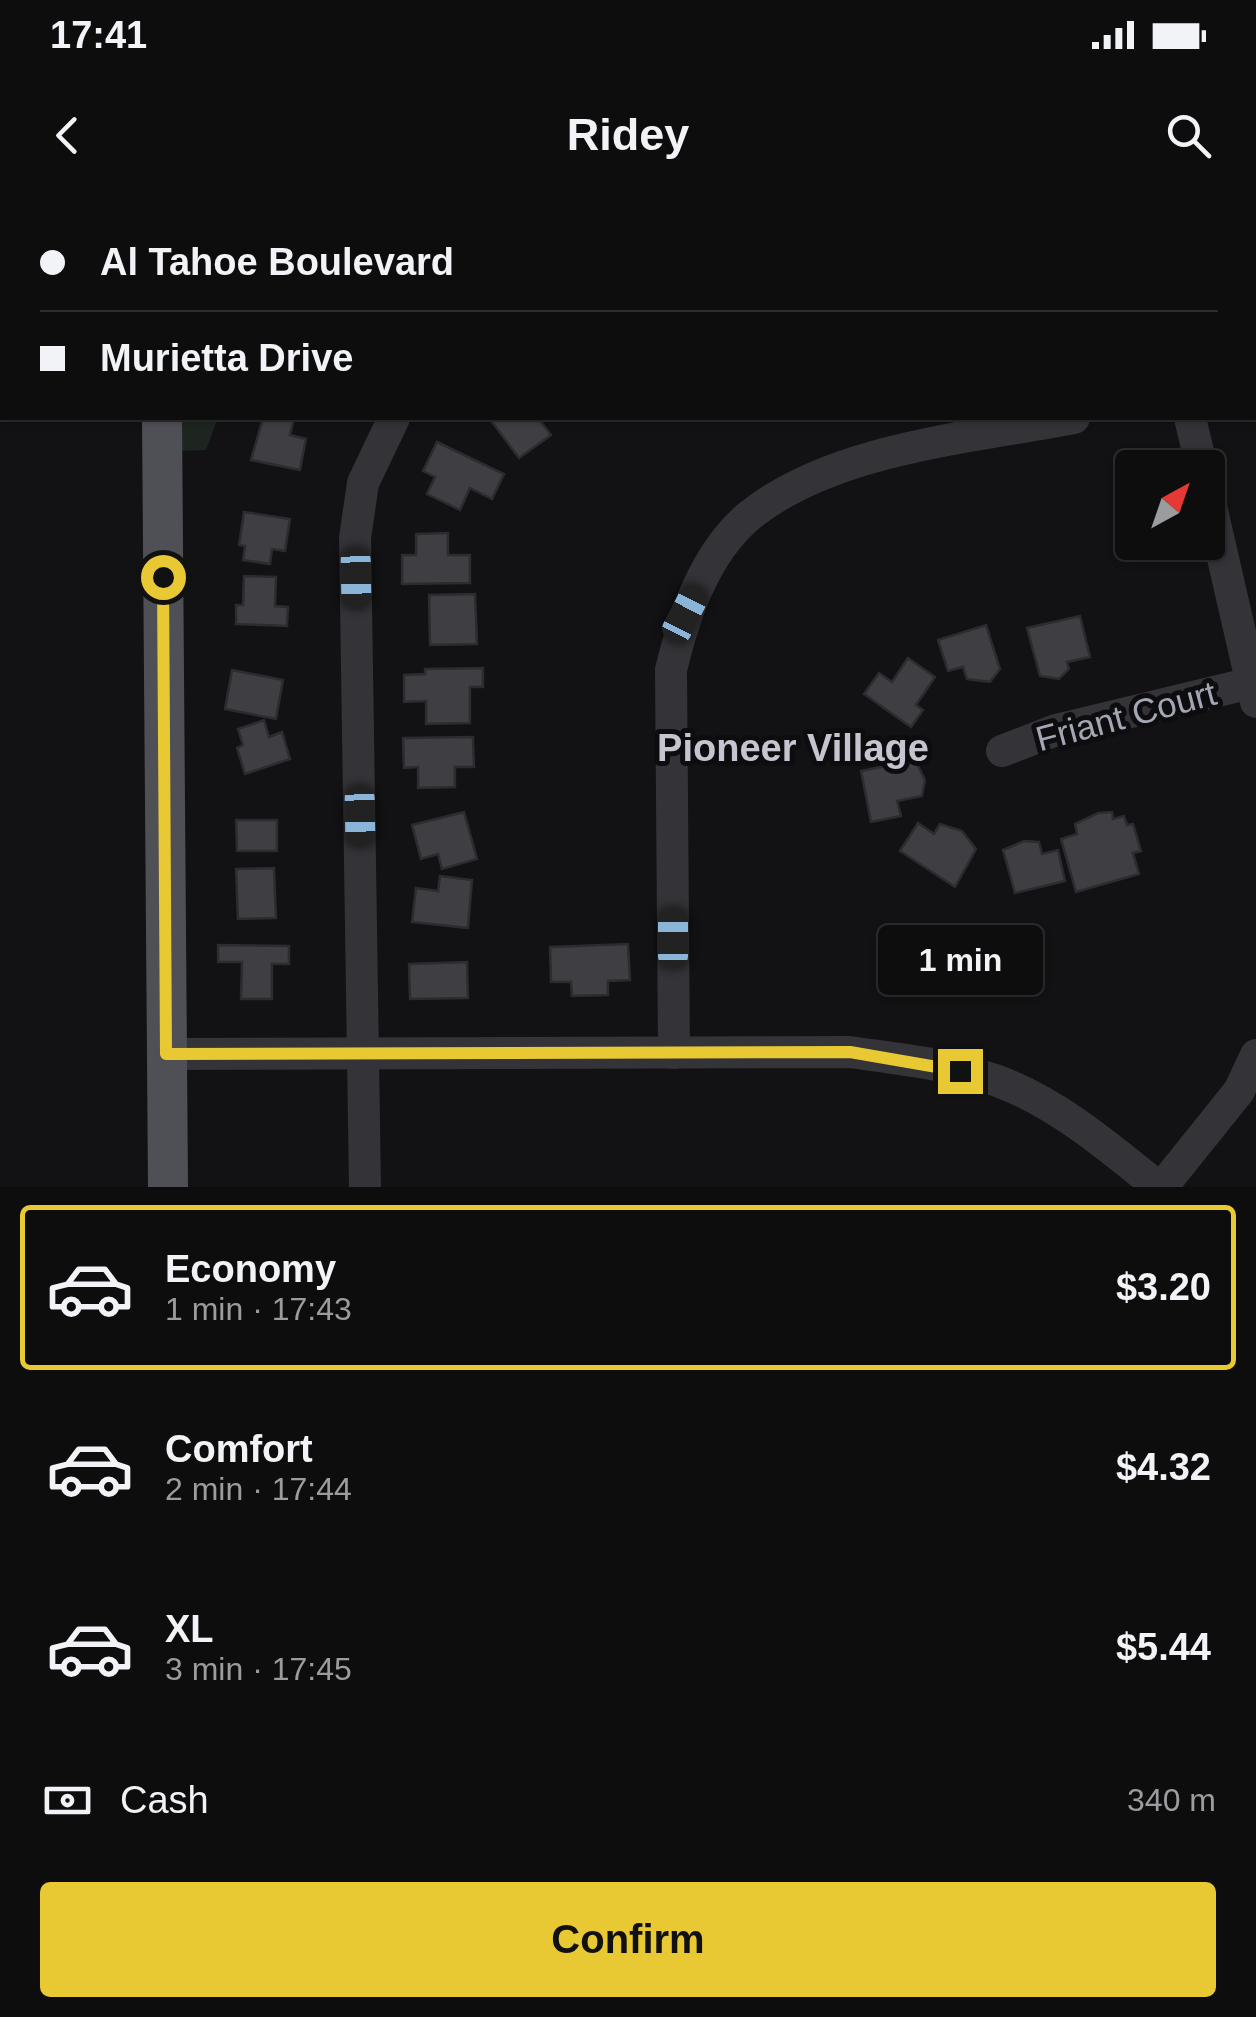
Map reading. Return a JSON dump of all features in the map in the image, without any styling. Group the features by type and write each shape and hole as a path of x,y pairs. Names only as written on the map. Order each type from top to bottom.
{"main road":[{"path":"162,420 168,1187"}],"street":[{"path":"365,1187 355,538 363,482 393,420"},
{"path":"674,1053 671,670 685,614 710,564 747,518 794,487 860,460 1064,420"},
{"path":"1190,420 1198,450"},
{"path":"1223,560 1254,692"},
{"name":"Friant Court","path":"1002,751 1056,730 1254,692"},
{"path":"166,1054 850,1052 924,1062 996,1081 1060,1114 1160,1187 1239,1091 1256,1055"}],"shaded area":[{"path":"182,420 217,420 206,450 182,451"}],"building":[{"path":"262,420 294,420 290,435 306,439 300,470 251,460"},
{"path":"490,420 540,420 551,435 519,458"},
{"path":"437,442 504,474 492,499 470,488 460,510 427,494 435,477 423,471"},
{"path":"244,512 290,519 285,551 272,549 270,564 243,560 245,546 239,545"},
{"path":"448,533 448,555 470,555 470,583 402,584 402,555 416,555 416,534"},
{"path":"244,576 276,577 275,606 288,607 287,626 236,624 236,605 243,605"},
{"path":"475,594 477,644 430,645 429,595"},
{"path":"1080,616 1090,657 1067,662 1069,669 1059,679 1040,676 1027,628"},
{"path":"986,625 1000,669 990,682 967,679 963,667 948,671 938,640"},
{"path":"908,658 935,677 916,705 923,710 911,727 864,694 879,673 892,682"},
{"path":"483,668 483,687 470,687 470,723 426,724 426,701 404,702 404,675 425,674 425,669"},
{"path":"232,670 283,680 276,719 225,709"},
{"path":"264,720 269,737 282,732 290,759 245,774 237,748 243,745 238,729"},
{"path":"473,737 474,767 455,767 455,787 418,788 418,767 404,768 403,738"},
{"path":"915,760 925,780 922,796 897,801 901,816 871,822 861,771"},
{"path":"464,812 477,859 442,869 438,854 421,859 412,825"},
{"path":"1112,812 1113,819 1124,816 1127,825 1133,824 1141,851 1133,853 1139,874 1076,892 1061,839 1077,834 1075,824 1098,813"},
{"path":"236,820 277,820 277,851 237,851"},
{"path":"918,823 934,834 940,824 962,831 976,849 955,887 900,851"},
{"path":"1024,841 1039,842 1042,854 1058,850 1065,881 1015,893 1003,850"},
{"path":"274,868 276,918 238,919 236,869"},
{"path":"440,876 472,880 468,928 412,922 416,888 438,891"},
{"path":"628,944 630,980 608,981 608,995 572,996 571,982 551,982 550,947"},
{"path":"218,945 289,946 289,964 272,964 272,999 241,999 242,962 218,962"},
{"path":"467,962 468,998 410,999 409,964"}],"district":[{"name":"Pioneer Village","path":"793,748"}],"route":[{"path":"163,577 166,1054 850,1052 960,1071"}]}
